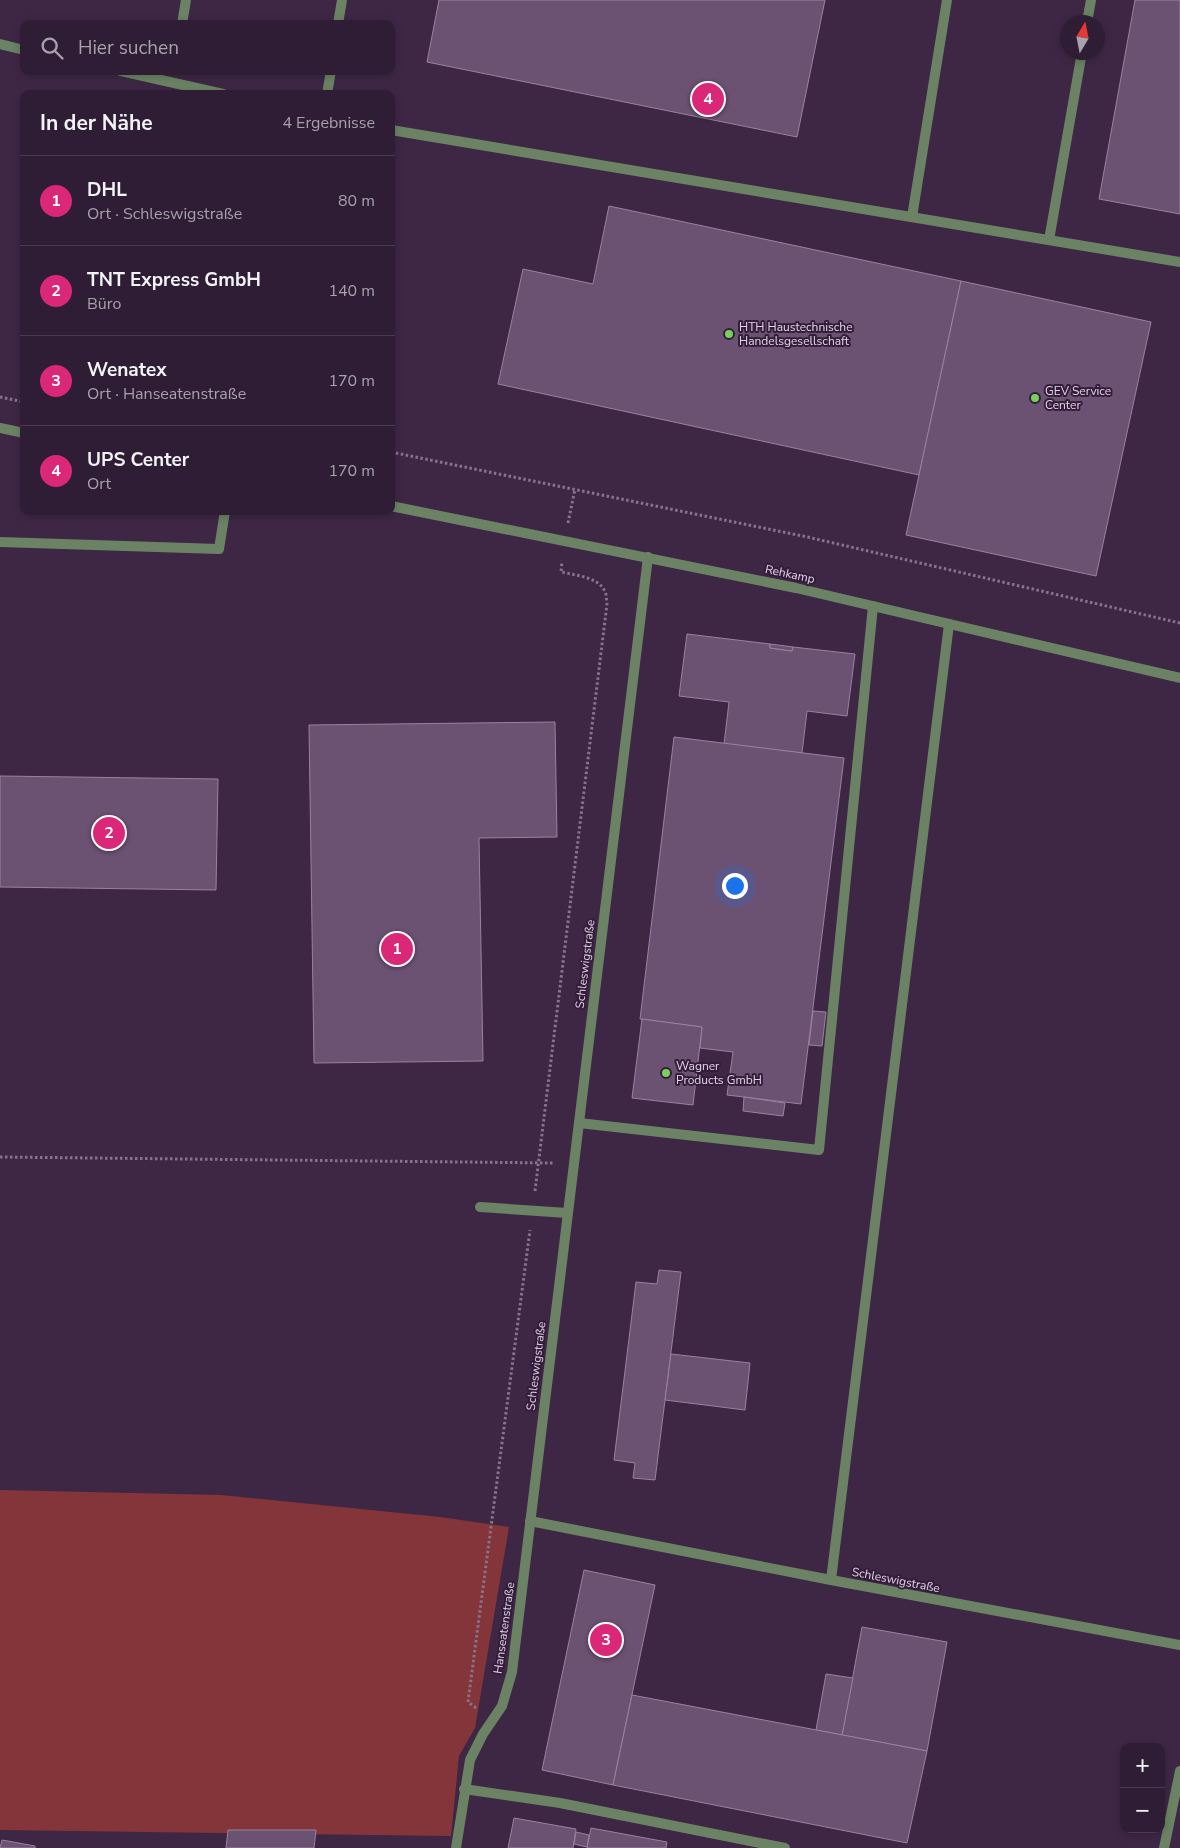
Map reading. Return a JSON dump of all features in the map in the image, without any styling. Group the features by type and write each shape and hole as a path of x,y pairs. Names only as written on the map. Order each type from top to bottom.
{"street":[{"path":"183,20 186,0"},
{"path":"339,20 342,0"},
{"path":"912,217 947,0"},
{"path":"1088,15 1091,0"},
{"path":"0,44 20,49"},
{"path":"1048,240 1081,60"},
{"path":"140,75 206,90"},
{"path":"172,82 173,75"},
{"path":"328,90 330,75"},
{"path":"395,131 1180,262"},
{"path":"0,428 20,432"},
{"name":"Rehkamp","path":"395,507 796,588 1180,678"},
{"path":"0,542 219,549 224,515"},
{"name":"Schleswigstraße","path":"648,557 530,1520 831,1580 1180,1645"},
{"path":"579,1123 819,1150 873,606"},
{"path":"831,1580 949,624"},
{"path":"480,1207 568,1213"},
{"name":"Hanseatenstraße","path":"456,1848 470,1760 502,1706 512,1672 530,1520"},
{"path":"1164,1848 1180,1771"},
{"path":"464,1789 560,1803 785,1848"}],"path":[{"path":"0,398 20,401"},
{"path":"395,453 803,536 1180,623"},
{"path":"491,1722 468,1702 539,1163 606,604 606,592 594,580 560,572 574,489"},
{"path":"0,1157 574,1164"}],"shaded area":[{"path":"0,1490 221,1495 440,1517 509,1527 475,1728 459,1756 451,1836 0,1830"}],"building":[{"path":"439,0 825,0 797,137 427,62"},
{"path":"1135,0 1180,0 1180,214 1099,199"},
{"name":"HTH Haustechnische Handelsgesellschaft","path":"609,206 961,281 919,475 498,384 523,269 593,284"},
{"name":"GEV Service Center","path":"961,281 1151,322 1096,576 906,535"},
{"path":"687,634 770,644 770,648 792,651 793,647 855,654 847,716 807,711 802,753 724,744 729,702 679,696"},
{"path":"770,644 793,647 792,651 770,648"},
{"path":"555,722 557,837 479,838 483,1061 314,1063 309,725"},
{"path":"674,737 844,758 801,1104 727,1095 733,1052 700,1048 702,1027 640,1019"},
{"path":"0,776 218,779 216,890 0,887"},
{"path":"813,1011 826,1012 822,1046 809,1045"},
{"name":"Wagner Products GmbH","path":"642,1019 702,1027 693,1105 632,1098"},
{"path":"744,1097 785,1103 783,1116 743,1111"},
{"path":"659,1270 681,1272 655,1480 633,1478 635,1463 614,1460 636,1282 657,1284"},
{"path":"671,1354 750,1363 745,1410 665,1400"},
{"path":"584,1570 655,1585 613,1785 542,1770"},
{"path":"862,1627 947,1642 927,1751 842,1735"},
{"path":"826,1674 853,1678 842,1735 816,1730"},
{"path":"632,1695 927,1751 907,1843 613,1785"},
{"path":"514,1818 576,1829 573,1848 508,1848"},
{"path":"591,1828 667,1842 666,1848 587,1848"},
{"path":"228,1830 316,1830 314,1848 226,1848"},
{"path":"576,1832 589,1835 587,1847 574,1844"},
{"path":"2,1840 35,1846 35,1848 0,1848"}],"place":[{"name":"UPS Center","path":"708,99"},
{"name":"HTH Haustechnische Handelsgesellschaft","path":"729,334"},
{"name":"GEV Service Center","path":"1035,398"},
{"name":"TNT Express GmbH","path":"109,833"},
{"name":"DHL","path":"397,949"},
{"name":"Wagner Products GmbH","path":"666,1073"},
{"name":"Wenatex","path":"606,1640"}]}
